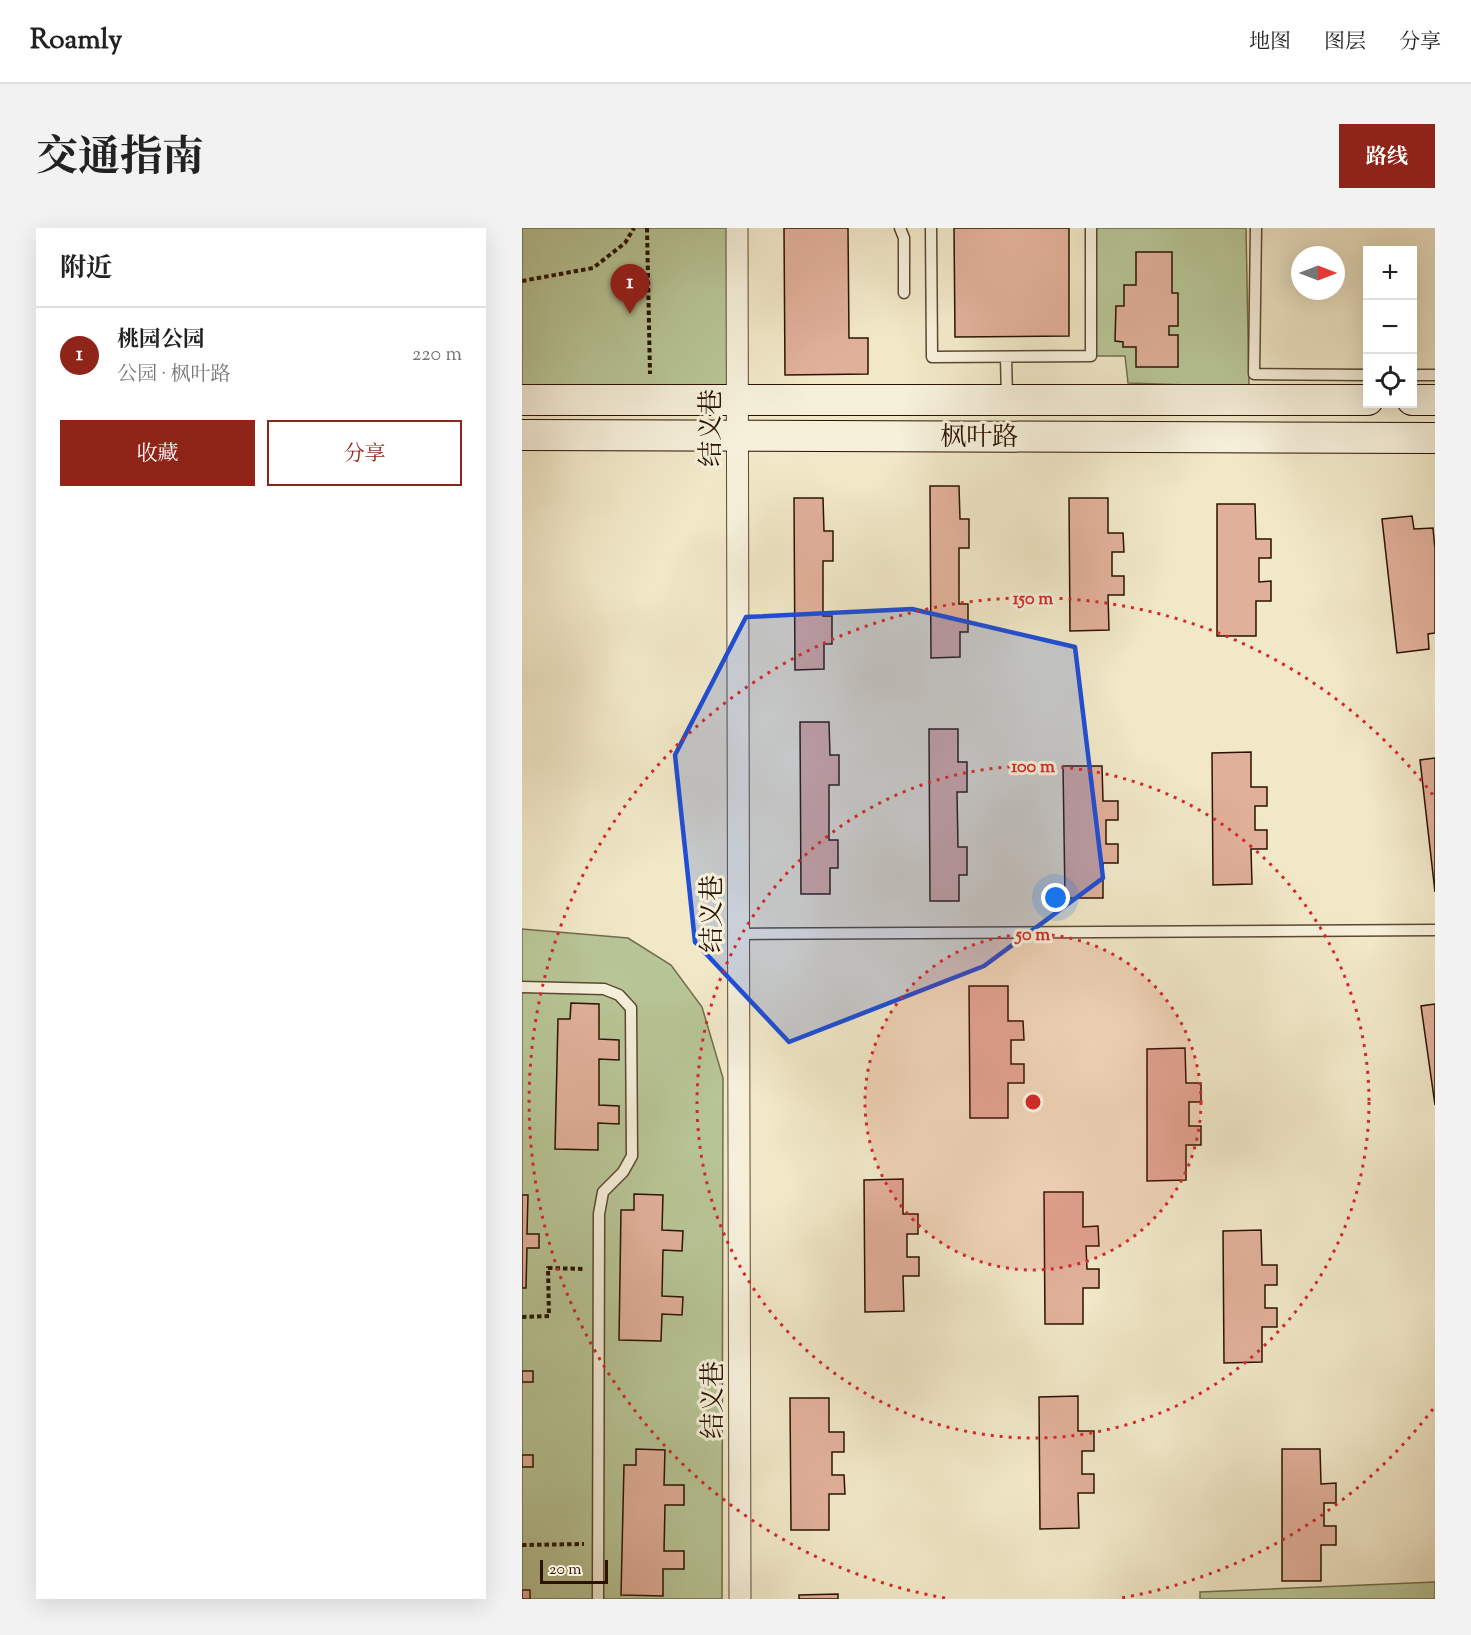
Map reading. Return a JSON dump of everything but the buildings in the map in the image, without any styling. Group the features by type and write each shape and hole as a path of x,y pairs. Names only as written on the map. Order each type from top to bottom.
{"street":[{"name":"结义巷","path":"737,228 740,1599"},
{"name":"枫叶路","path":"522,400 1363,400"},
{"path":"1417,400 1435,400"},
{"name":"枫叶路","path":"522,435 1435,438"}],"lane":[{"path":"900,228 904,237 904,293"},
{"path":"931,228 932,357 1091,356 1091,228"},
{"path":"1256,228 1254,374 1363,375"},
{"path":"1006,357 1007,400"},
{"path":"1417,375 1435,375"},
{"path":"738,934 1435,930"},
{"path":"522,987 604,989 619,995 631,1008 632,1156 623,1172 603,1192 599,1214 598,1599"}],"path":[{"path":"522,281 593,268 625,243 634,228"},
{"path":"647,228 650,400"},
{"path":"522,1317 549,1316 548,1268 599,1269"},
{"path":"522,1545 598,1544"}],"highlighted area":[{"path":"912,609 1075,647 1103,878 984,966 789,1042 695,942 675,755 746,617"}],"green space":[{"path":"522,228 737,228 737,400 522,400"},
{"path":"1091,228 1246,228 1249,387 1128,383 1125,356 1091,356"},
{"path":"522,929 628,938 671,965 702,1007 723,1078 722,1599 522,1599"},
{"path":"1435,1582 1435,1599 1200,1599 1200,1592"}],"place":[{"name":"桃园公园","path":"630,314"}]}
